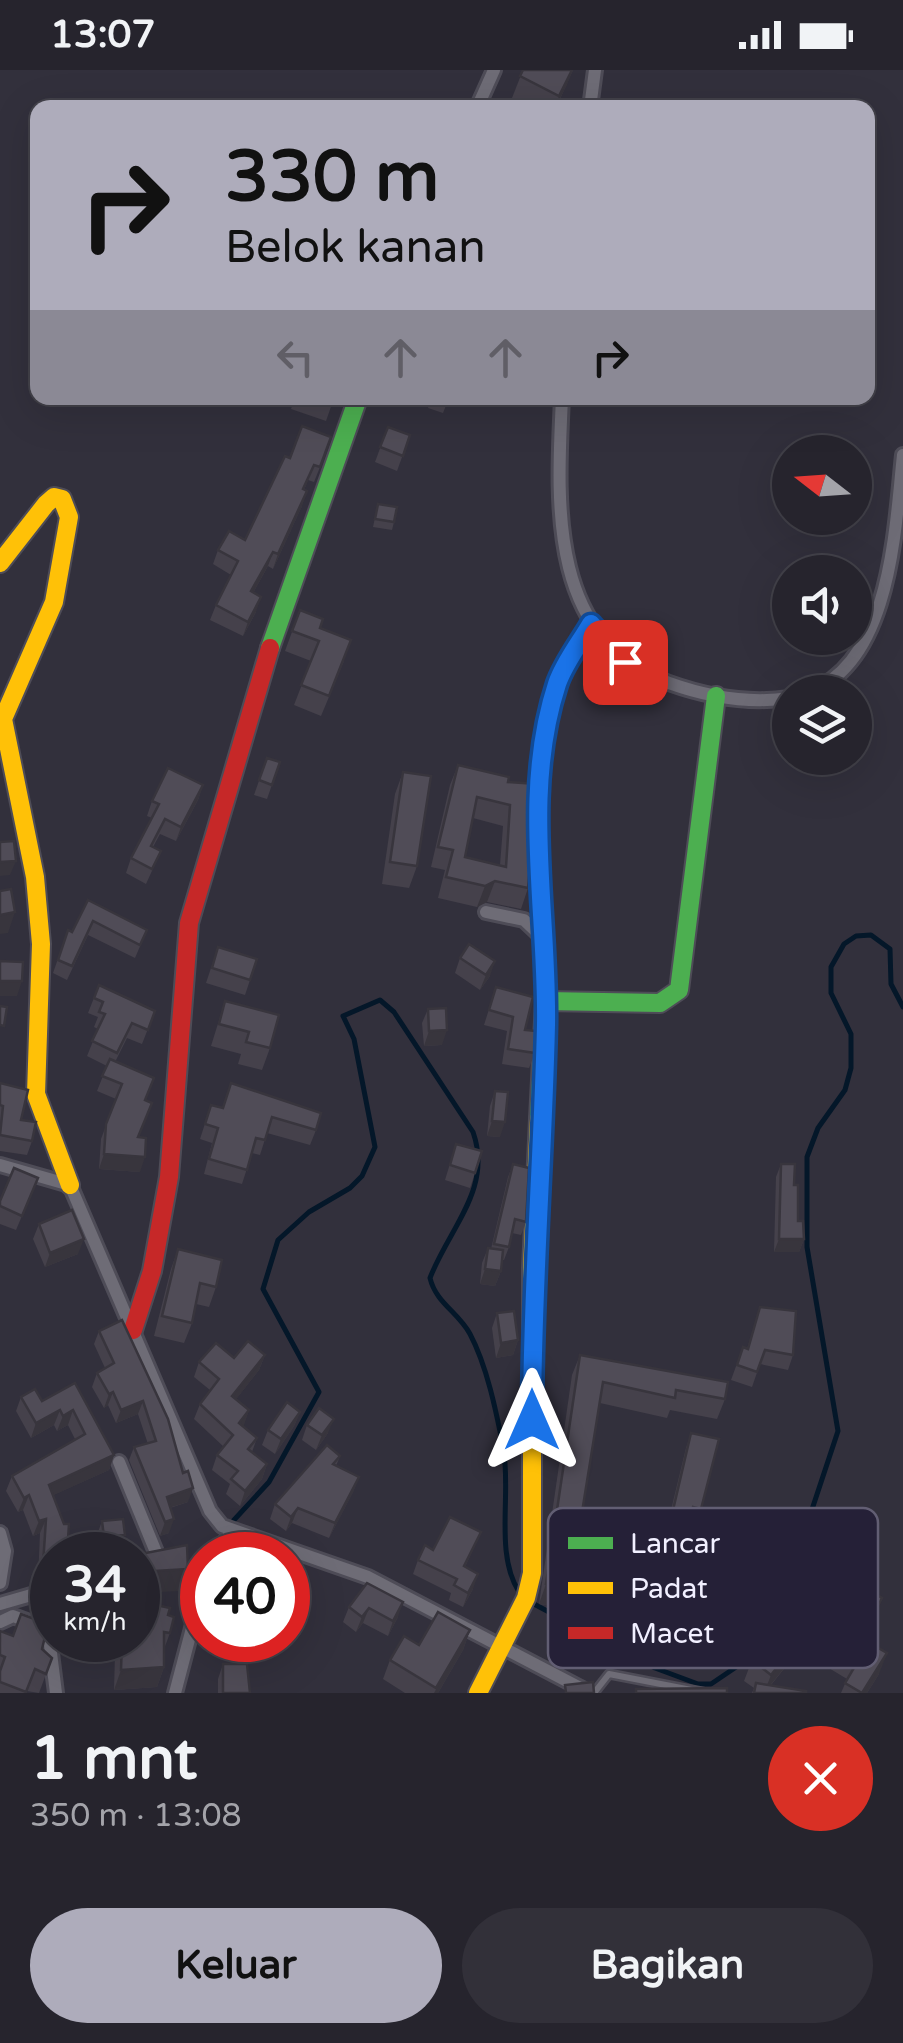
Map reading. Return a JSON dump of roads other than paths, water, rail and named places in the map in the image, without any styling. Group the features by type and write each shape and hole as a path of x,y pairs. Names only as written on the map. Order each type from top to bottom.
{"street":[{"path":"481,100 494,70"},
{"path":"591,100 595,70"},
{"path":"134,1330 152,1275 174,1120 179,1081 180,966 190,922 284,605 355,405"},
{"path":"562,405 559,464 566,547 575,594 608,648 646,675 716,696 772,700"},
{"path":"838,675 856,658 876,612 894,542 903,455"},
{"path":"0,563 13,552 44,504 54,497 62,498 69,518 54,602 3,719 34,878 41,944 36,1094 70,1185 210,1511 231,1531 368,1577 592,1693"},
{"path":"478,1693 500,1642 526,1598 532,1573 532,1268 545,1002 540,773 558,681 591,624"},
{"path":"545,1002 660,1003 679,990 716,696"},
{"path":"486,912 524,920 542,937"},
{"path":"0,1166 70,1185"},
{"path":"119,1462 148,1532"},
{"path":"0,1533 5,1551 0,1583"},
{"path":"0,1604 30,1595"},
{"path":"0,1622 13,1616 48,1629 56,1693"},
{"path":"174,1693 182,1662"}],"lane":[{"path":"592,1693 609,1674 707,1693"}],"waterway":[{"path":"812,1508 838,1431 807,1247 807,1157 818,1128 845,1090 851,1068 851,1034 831,993 831,967 844,944 856,936 871,935 890,949 891,984 903,1007"},
{"path":"234,1520 269,1482 319,1392 263,1289 278,1240 309,1212 350,1188 362,1176 375,1147 354,1039 343,1016 380,1000 394,1012 473,1132 478,1153 473,1190 430,1278 437,1294 470,1334 490,1389 505,1464 507,1559 519,1592"},
{"path":"532,1603 548,1611"},
{"path":"655,1668 698,1684 711,1684 735,1668"}]}
